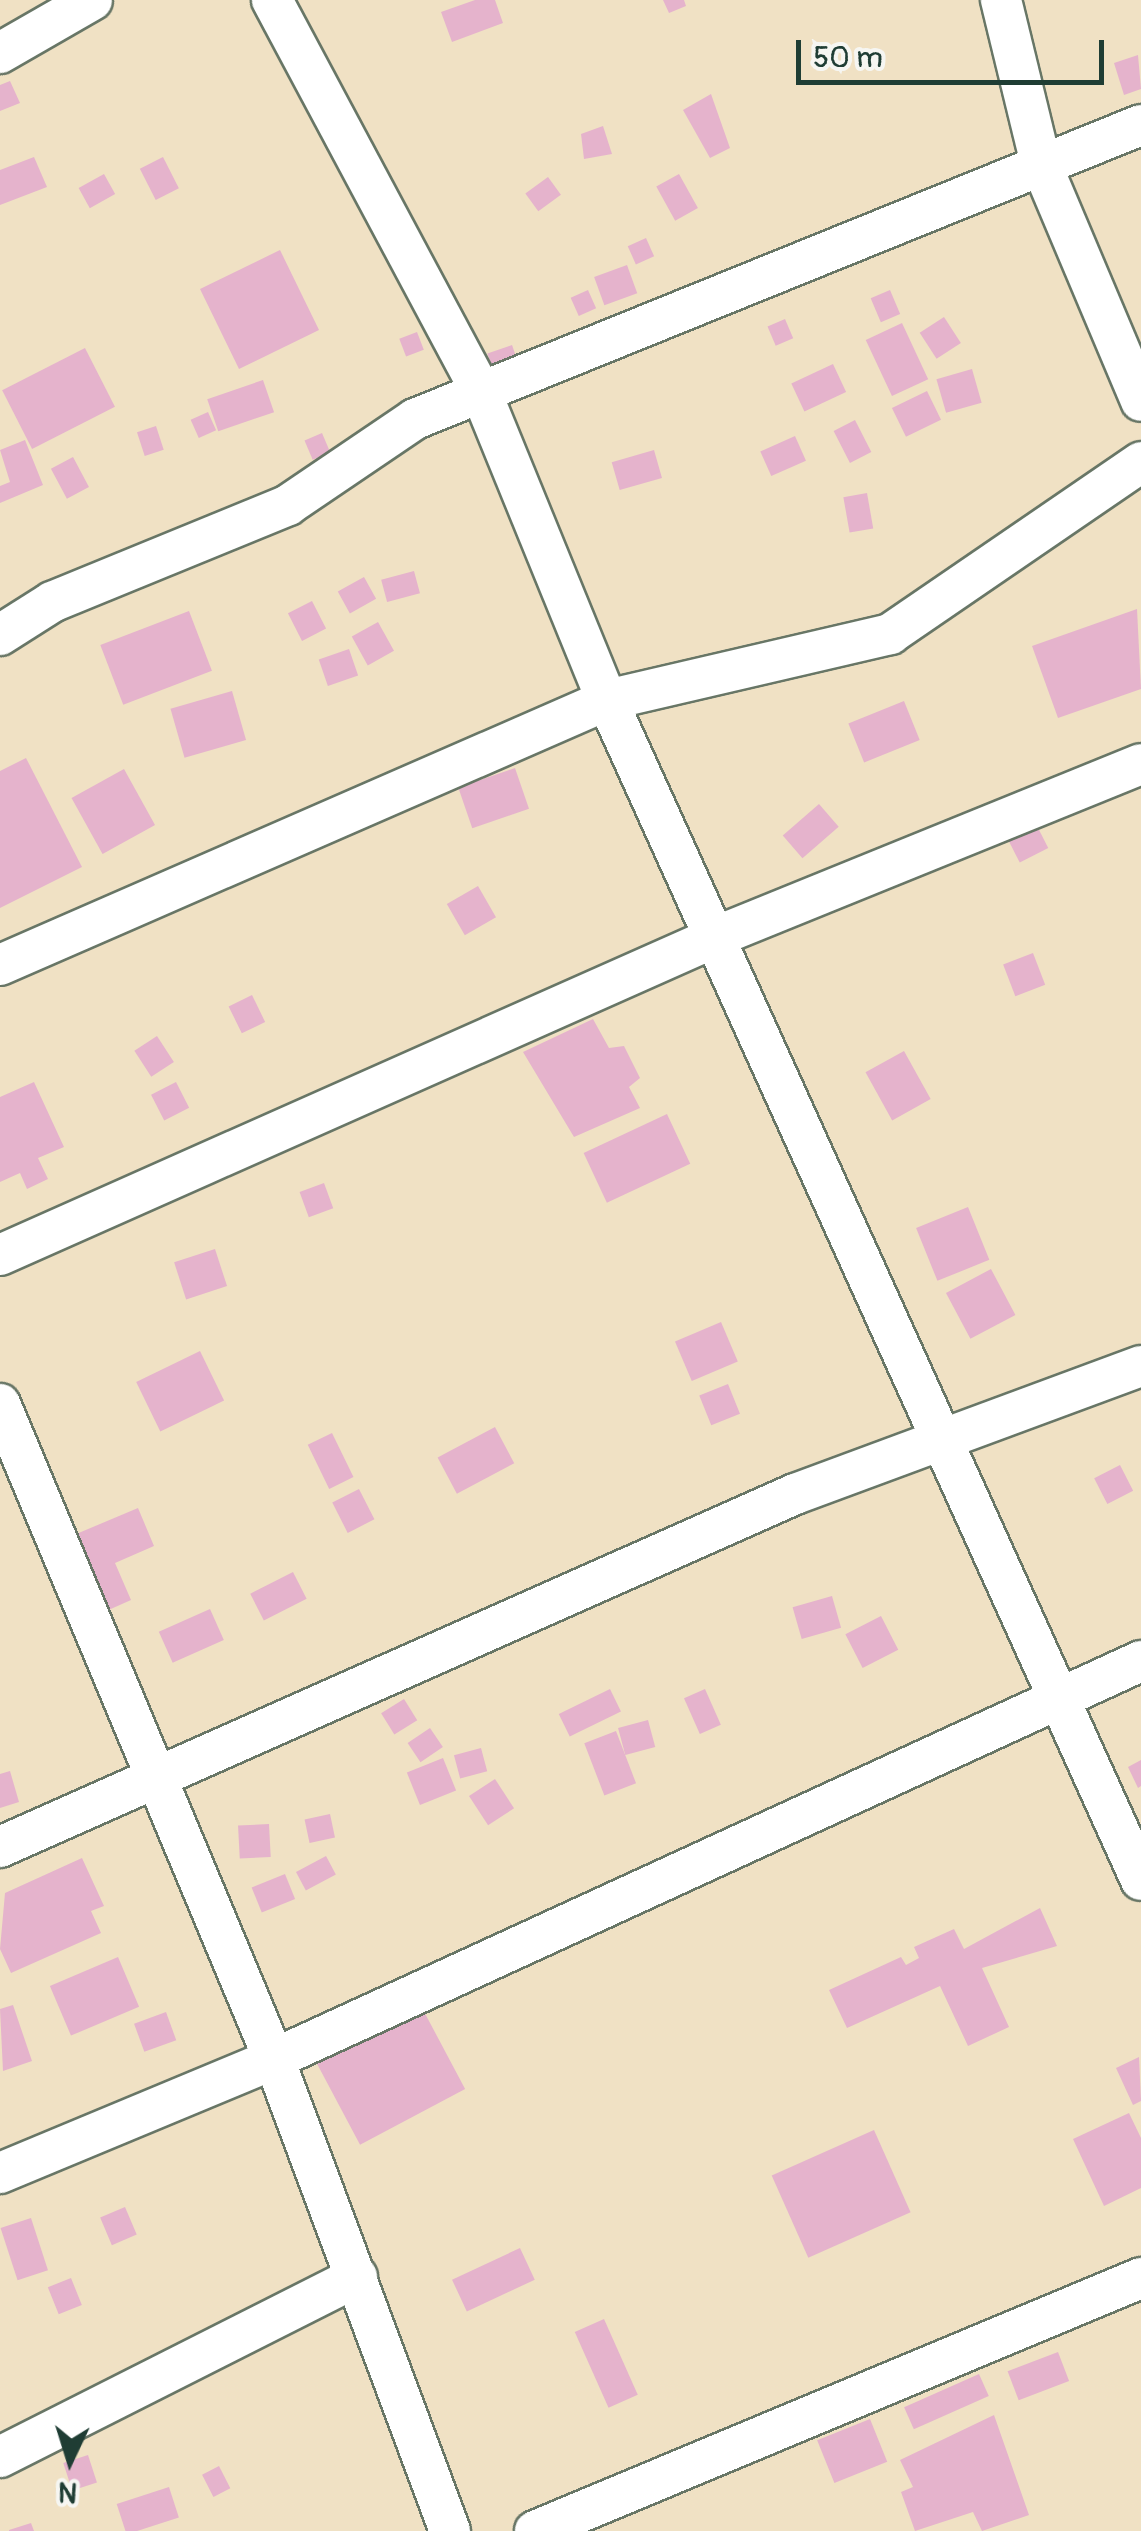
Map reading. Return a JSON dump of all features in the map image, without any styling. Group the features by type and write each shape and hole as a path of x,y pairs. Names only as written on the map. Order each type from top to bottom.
{"street":[{"path":"0,53 92,0"},
{"path":"272,0 481,392 607,700 720,935 1141,1880"},
{"path":"1000,0 1041,164 1141,401"},
{"path":"0,635 52,602 288,505 354,454 481,392 1141,125"},
{"path":"0,965 607,700 890,634 1141,462"},
{"path":"0,1255 720,935 1141,764"},
{"path":"0,1847 156,1782 795,1494 1141,1366"},
{"path":"0,1404 274,2059 450,2531"},
{"path":"0,2173 274,2059 1058,1693 1141,1660"},
{"path":"0,2457 357,2277"},
{"path":"535,2531 1141,2278"}],"building":[{"path":"475,0 495,0 503,23 452,42 441,12"},
{"path":"663,0 684,0 686,6 669,13"},
{"path":"1138,55 1141,89 1124,95 1114,63"},
{"path":"10,81 20,103 0,111 0,85"},
{"path":"711,94 730,148 710,158 683,110"},
{"path":"603,126 612,154 584,159 581,134"},
{"path":"34,157 47,187 0,205 0,170"},
{"path":"163,157 179,188 156,200 140,169"},
{"path":"104,174 115,194 90,208 79,188"},
{"path":"679,174 698,208 675,221 656,187"},
{"path":"548,177 561,195 538,211 525,193"},
{"path":"646,238 654,256 636,264 628,246"},
{"path":"280,250 319,330 239,369 200,289"},
{"path":"627,265 637,293 604,305 594,277"},
{"path":"588,290 596,308 579,316 571,298"},
{"path":"890,290 900,314 881,322 871,298"},
{"path":"944,317 961,343 937,359 920,333"},
{"path":"785,319 793,338 776,346 768,326"},
{"path":"902,323 928,379 892,396 866,340"},
{"path":"417,332 424,350 406,357 399,339"},
{"path":"512,345 522,374 498,383 487,353"},
{"path":"85,348 115,407 32,449 2,390"},
{"path":"833,364 846,392 804,412 791,383"},
{"path":"972,369 982,403 946,413 936,379"},
{"path":"263,380 274,412 218,431 207,399"},
{"path":"927,391 941,420 906,437 892,408"},
{"path":"208,412 216,430 199,438 191,420"},
{"path":"855,420 871,452 850,463 834,431"},
{"path":"156,426 164,450 145,456 137,432"},
{"path":"322,433 330,452 313,460 305,440"},
{"path":"795,436 806,461 771,476 760,451"},
{"path":"25,440 43,485 0,503 0,486 10,482 0,450"},
{"path":"654,450 662,478 620,490 612,462"},
{"path":"73,457 89,487 67,499 51,469"},
{"path":"867,493 873,528 850,533 843,497"},
{"path":"414,571 420,593 387,602 381,580"},
{"path":"364,577 376,599 350,613 338,592"},
{"path":"312,601 326,629 302,641 288,613"},
{"path":"1137,609 1141,689 1058,718 1032,646"},
{"path":"189,611 212,671 123,705 100,645"},
{"path":"378,622 394,651 368,665 352,637"},
{"path":"349,649 358,675 328,686 319,659"},
{"path":"232,691 246,740 185,758 170,709"},
{"path":"904,701 920,740 864,762 848,723"},
{"path":"26,758 82,867 0,908 0,771"},
{"path":"515,768 529,809 472,828 458,788"},
{"path":"124,769 155,825 103,854 72,798"},
{"path":"819,804 839,827 802,858 783,835"},
{"path":"1036,824 1048,848 1020,863 1007,839"},
{"path":"478,886 496,917 465,935 447,904"},
{"path":"1033,953 1045,985 1015,996 1003,964"},
{"path":"252,995 265,1022 242,1033 229,1006"},
{"path":"593,1019 609,1048 624,1046 640,1078 629,1087 640,1108 574,1137 523,1052"},
{"path":"157,1036 174,1062 151,1077 134,1051"},
{"path":"904,1051 931,1099 892,1120 866,1072"},
{"path":"34,1082 64,1147 38,1158 48,1179 27,1189 20,1173 0,1182 0,1097"},
{"path":"176,1082 189,1108 164,1121 151,1095"},
{"path":"667,1114 690,1164 607,1203 584,1153"},
{"path":"324,1183 333,1208 309,1217 300,1192"},
{"path":"968,1207 989,1260 937,1281 916,1228"},
{"path":"215,1249 227,1286 186,1299 174,1262"},
{"path":"991,1269 1015,1315 970,1339 946,1293"},
{"path":"721,1322 738,1362 692,1381 675,1342"},
{"path":"200,1351 224,1400 160,1432 136,1382"},
{"path":"728,1384 740,1414 711,1425 699,1396"},
{"path":"495,1427 514,1463 457,1494 438,1458"},
{"path":"332,1433 353,1477 329,1489 308,1445"},
{"path":"1120,1465 1133,1491 1107,1504 1094,1478"},
{"path":"359,1489 374,1519 348,1533 332,1503"},
{"path":"138,1508 154,1546 115,1563 131,1600 95,1616 62,1540"},
{"path":"293,1572 307,1599 264,1621 250,1594"},
{"path":"832,1596 841,1628 802,1639 793,1607"},
{"path":"210,1609 224,1640 173,1663 159,1632"},
{"path":"881,1616 898,1650 863,1668 845,1634"},
{"path":"610,1689 621,1711 570,1736 559,1714"},
{"path":"705,1689 721,1725 700,1734 684,1698"},
{"path":"404,1699 417,1720 394,1735 381,1713"},
{"path":"648,1720 655,1747 625,1755 618,1728"},
{"path":"430,1728 443,1747 420,1762 408,1743"},
{"path":"616,1731 636,1783 604,1795 584,1743"},
{"path":"481,1748 487,1771 460,1778 454,1755"},
{"path":"443,1758 456,1790 420,1805 407,1773"},
{"path":"1141,1760 1141,1786 1138,1788 1128,1767"},
{"path":"10,1771 19,1802 0,1808 0,1774"},
{"path":"495,1779 514,1808 488,1825 469,1796"},
{"path":"330,1814 335,1837 310,1843 305,1819"},
{"path":"269,1824 271,1857 240,1859 238,1826"},
{"path":"326,1856 336,1875 306,1891 296,1872"},
{"path":"82,1858 104,1906 91,1911 101,1933 11,1973 0,1949 5,1893"},
{"path":"285,1874 295,1899 262,1913 252,1887"},
{"path":"1040,1908 1057,1946 982,1968 1009,2027 968,2046 940,1986 847,2028 829,1990 901,1957 906,1965 919,1958 914,1947 954,1929 964,1949"},
{"path":"118,1957 139,2007 71,2036 50,1986"},
{"path":"13,2005 32,2061 3,2071 0,2009"},
{"path":"421,2006 465,2089 360,2145 316,2062"},
{"path":"166,2012 176,2040 144,2052 134,2024"},
{"path":"1139,2057 1141,2101 1133,2105 1116,2068"},
{"path":"1129,2113 1141,2138 1141,2188 1104,2206 1073,2139"},
{"path":"874,2130 911,2212 808,2258 772,2176"},
{"path":"125,2207 137,2235 112,2245 100,2218"},
{"path":"31,2218 48,2270 18,2280 1,2228"},
{"path":"520,2248 535,2280 467,2311 452,2280"},
{"path":"71,2278 82,2305 59,2314 48,2287"},
{"path":"604,2319 638,2395 609,2408 575,2332"},
{"path":"1058,2352 1069,2381 1019,2400 1008,2371"},
{"path":"979,2374 989,2396 914,2429 904,2407"},
{"path":"994,2415 1029,2515 982,2531 973,2512 915,2531 901,2492 913,2487 900,2460"},
{"path":"870,2419 887,2462 834,2483 817,2440"},
{"path":"88,2455 97,2483 72,2491 63,2463"},
{"path":"219,2466 230,2488 213,2497 202,2475"},
{"path":"169,2487 179,2517 125,2531 117,2504"},
{"path":"31,2523 34,2531 9,2531 9,2530"}]}
